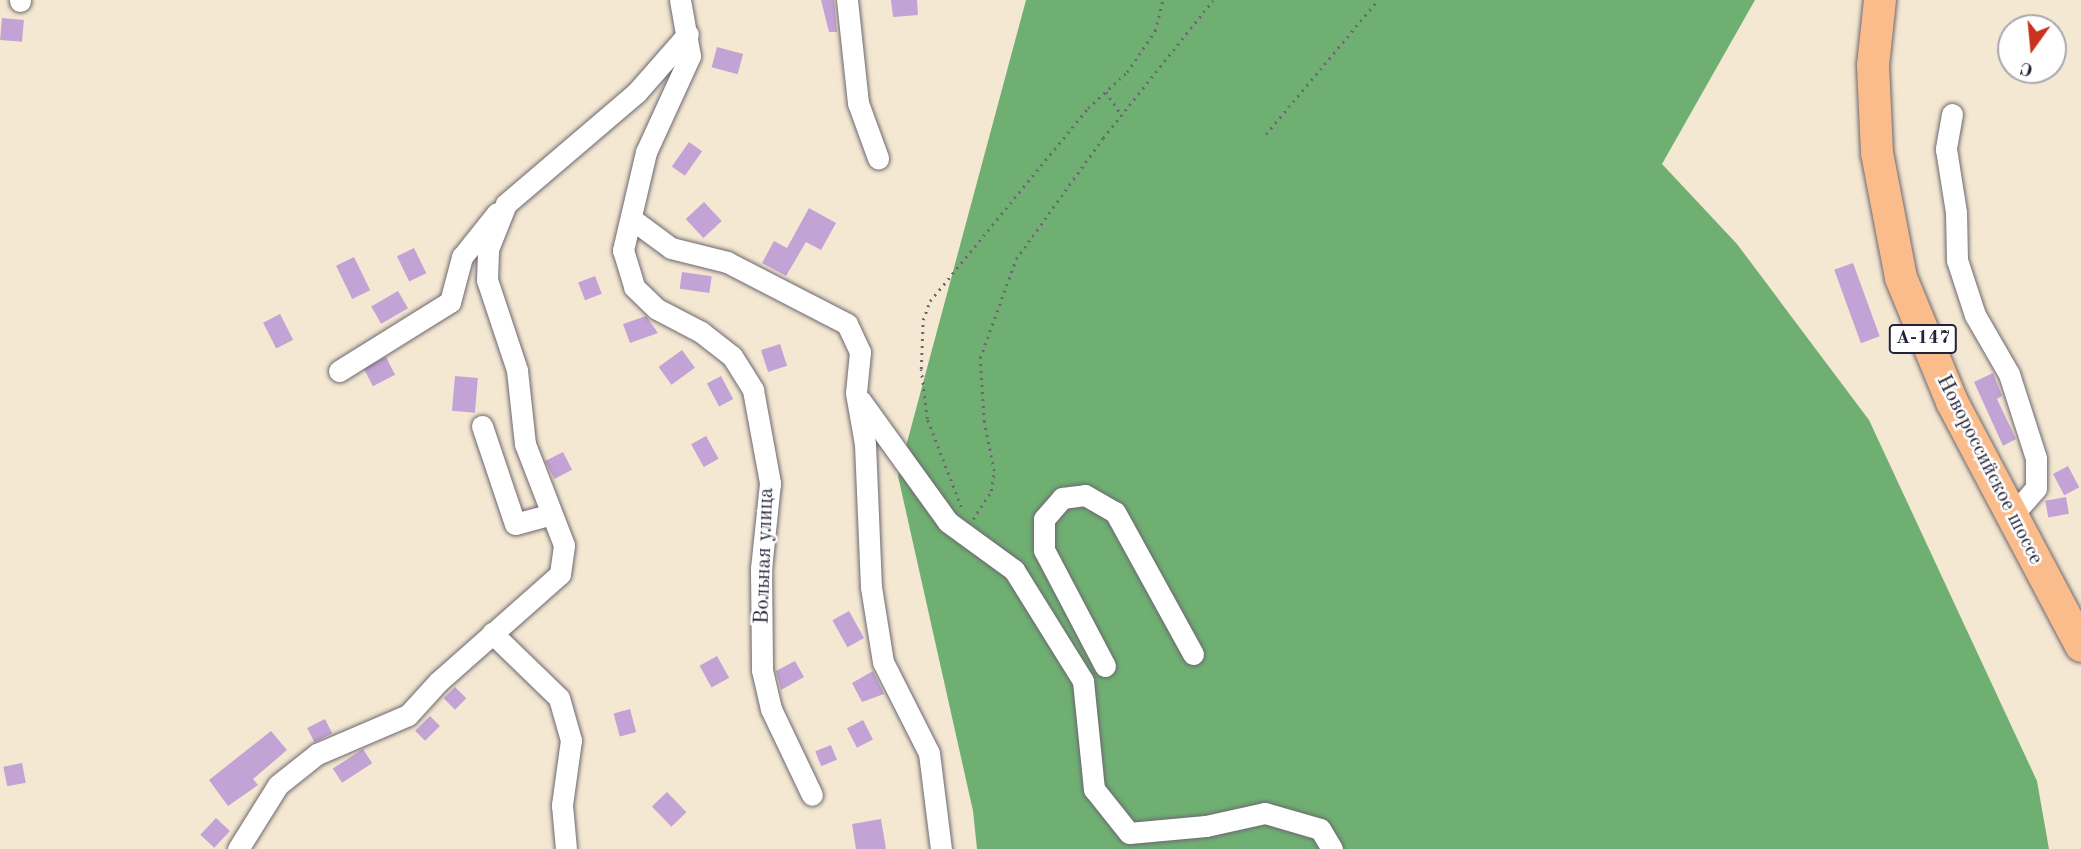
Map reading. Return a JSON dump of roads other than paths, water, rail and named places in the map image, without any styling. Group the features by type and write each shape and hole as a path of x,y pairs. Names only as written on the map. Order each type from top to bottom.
{"highway":[{"name":"Новороссийское шоссе","path":"1880,0 1873,65 1877,153 1901,278 1926,346 2081,646"}],"street":[{"name":"Вольная улица","path":"680,0 690,56 646,152 633,220 623,250 634,287 657,309 701,332 732,356 753,390 770,483 761,569 762,670 771,709 812,795"},
{"path":"847,0 850,59 861,122 878,158"},
{"path":"339,371 450,302 462,257 506,204 636,92 688,34"},
{"path":"1952,114 1946,149 1956,212 1956,260 1975,315 2009,374 2038,468 2036,488 2012,516"},
{"path":"238,849 278,785 317,754 408,715 492,633 560,574 564,545 525,444 517,370 487,279 488,249 506,204"},
{"path":"633,220 671,248 727,262 847,324 860,352 856,393 865,444 871,587 883,662 929,753 941,849"},
{"path":"856,393 948,522 1014,569 1083,681 1094,789 1129,833 1206,826 1265,813 1320,828 1332,849"},
{"path":"482,426 515,524 552,514"},
{"path":"1105,666 1044,550 1044,519 1062,498 1085,495 1115,512 1193,654"},
{"path":"1014,569 1044,550"},
{"path":"492,633 559,698 571,740 562,805 566,849"}]}
